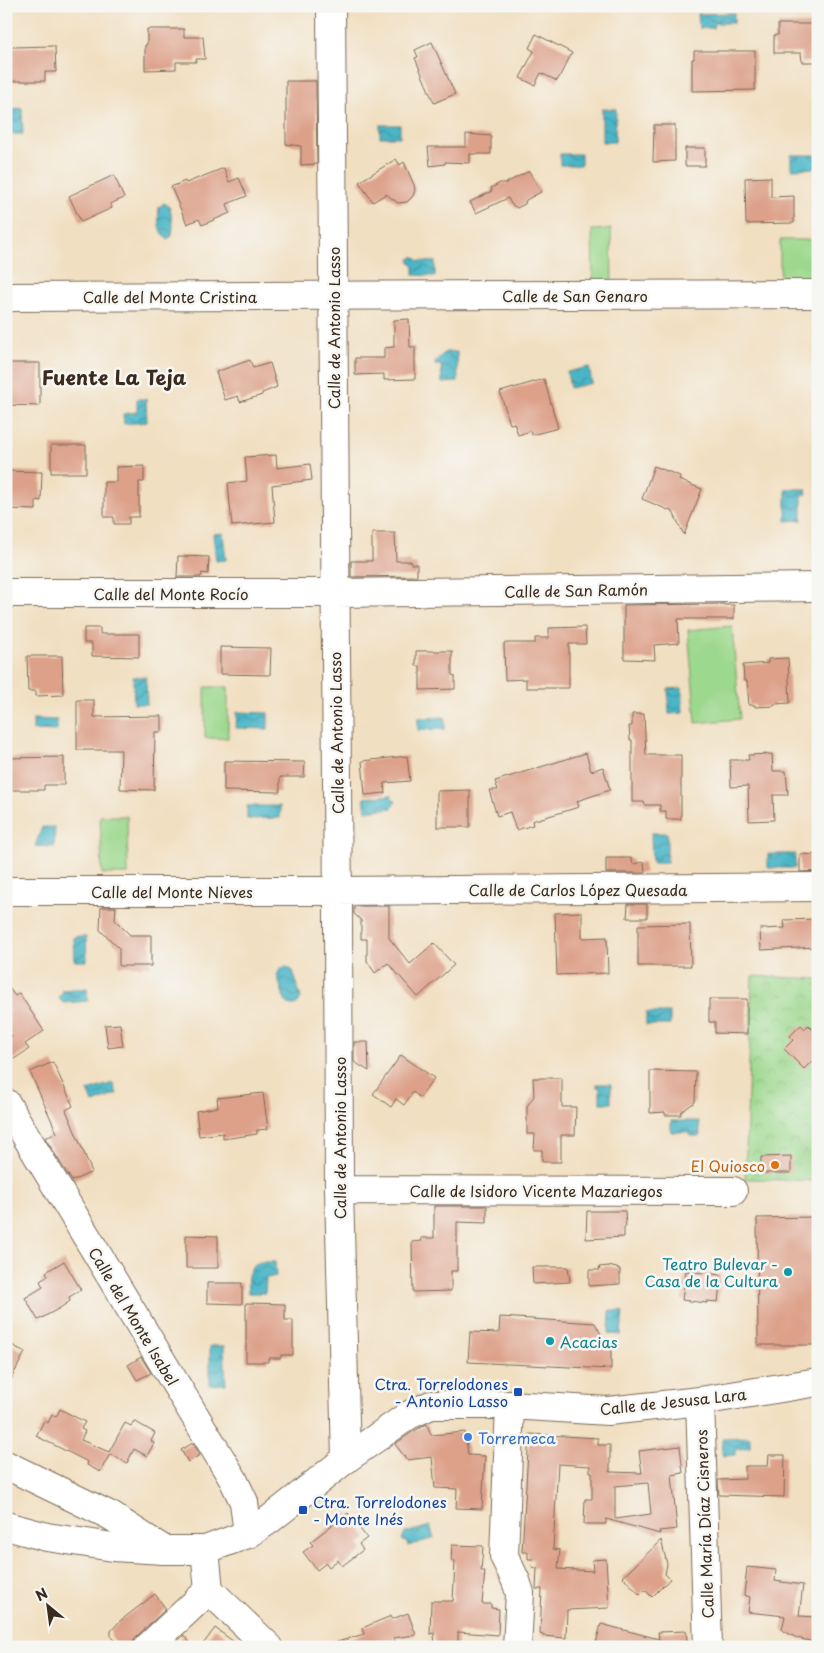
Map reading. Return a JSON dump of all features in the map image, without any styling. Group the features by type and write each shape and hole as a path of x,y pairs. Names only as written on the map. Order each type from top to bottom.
{"street":[{"name":"Calle de Antonio Lasso","path":"331,6 339,1190 346,1459"},
{"name":"Calle de San Genaro","path":"333,296 818,294"},
{"name":"Calle del Monte Cristina","path":"6,296 333,296"},
{"name":"Calle de San Ramón","path":"335,593 818,587"},
{"name":"Calle del Monte Rocío","path":"6,593 335,593"},
{"name":"Calle de Carlos López Quesada","path":"338,891 818,887"},
{"name":"Calle del Monte Nieves","path":"6,891 338,891"},
{"name":"Calle del Monte Isabel","path":"6,1103 233,1479 244,1502 248,1534"},
{"name":"Calle de Isidoro Vicente Mazariegos","path":"339,1190 733,1190"},
{"name":"Calle de Jesusa Lara","path":"205,1550 248,1534 269,1520 346,1459 409,1415 431,1405 510,1405 608,1411 700,1401 818,1382"},
{"name":"Calle María Díaz Cisneros","path":"700,1401 708,1647"},
{"path":"510,1405 504,1556 520,1593 517,1647"},
{"path":"6,1465 111,1516 164,1550"},
{"path":"6,1526 47,1537 104,1545 164,1550 205,1550 209,1590 269,1647"},
{"path":"148,1647 209,1590"}],"green space":[{"path":"611,229 612,283 593,283 592,230"},
{"path":"780,240 818,240 818,281 780,281"},
{"path":"732,626 740,719 696,723 688,630"},
{"path":"205,687 228,687 228,738 205,738"},
{"path":"100,816 127,816 128,874 102,874"},
{"path":"752,976 818,979 818,1181 745,1179"}],"water":[{"path":"734,13 734,23 714,23 713,28 699,28 698,14"},
{"path":"22,108 23,134 10,134 9,109"},
{"path":"602,109 616,109 615,142 602,142"},
{"path":"380,125 400,125 400,137 380,137"},
{"path":"560,154 581,154 581,165 560,165"},
{"path":"791,155 818,155 818,168 791,169"},
{"path":"164,203 170,207 173,227 172,236 167,239 161,233 158,220 159,207"},
{"path":"414,256 419,261 435,262 435,276 414,275 414,267 409,260"},
{"path":"445,352 457,352 458,382 442,383 441,365 435,365 435,362"},
{"path":"589,367 592,383 570,388 567,372"},
{"path":"137,399 146,399 147,422 124,424 123,414 137,412"},
{"path":"786,489 806,489 807,494 802,495 802,520 786,521"},
{"path":"223,533 226,560 216,561 213,534"},
{"path":"133,677 146,677 147,704 134,704"},
{"path":"682,688 683,713 669,714 668,689"},
{"path":"237,712 268,713 268,729 236,728"},
{"path":"445,717 445,729 418,730 418,718"},
{"path":"33,719 57,720 57,731 33,730"},
{"path":"391,795 396,801 392,808 366,811 364,798"},
{"path":"247,806 280,806 280,818 247,819"},
{"path":"42,827 55,827 54,847 35,846"},
{"path":"651,833 667,833 667,863 652,863"},
{"path":"768,854 795,854 795,868 768,868"},
{"path":"74,937 86,937 87,961 75,961"},
{"path":"287,967 293,971 301,998 298,1003 293,1005 285,1001 277,975 281,968"},
{"path":"87,988 88,1001 63,1003 59,997 63,992 62,990"},
{"path":"646,1013 670,1013 670,1025 646,1025"},
{"path":"113,1083 117,1094 93,1103 88,1091"},
{"path":"597,1084 611,1084 611,1103 600,1103 600,1088 597,1087"},
{"path":"671,1121 699,1121 700,1136 690,1136 689,1132 671,1132"},
{"path":"260,1262 275,1262 276,1276 266,1278 265,1293 248,1293 248,1275 252,1268"},
{"path":"610,1310 623,1311 621,1335 609,1334"},
{"path":"210,1346 224,1346 226,1384 210,1385"},
{"path":"750,1437 750,1447 735,1450 735,1455 723,1456 722,1438"},
{"path":"430,1526 434,1538 408,1546 402,1540 405,1533"}],"building":[{"path":"778,24 818,24 818,62 802,62 801,53 774,53 774,35 778,35"},
{"path":"147,29 184,29 184,37 203,37 205,59 196,59 196,62 176,62 176,69 145,70"},
{"path":"536,34 572,53 557,81 541,73 535,85 520,78 534,51 529,48"},
{"path":"432,42 455,94 434,103 415,58 418,57 415,50"},
{"path":"55,46 56,72 45,72 45,81 11,81 10,47"},
{"path":"694,51 755,51 755,90 692,91 692,59 694,59"},
{"path":"286,81 316,81 317,164 301,165 301,146 286,144"},
{"path":"654,125 675,125 675,161 653,162"},
{"path":"466,134 491,136 491,154 470,154 470,163 445,162 445,164 430,166 428,147 466,147"},
{"path":"685,148 705,148 705,166 685,166"},
{"path":"396,159 400,165 404,162 414,185 413,196 407,202 398,203 386,194 373,202 359,182"},
{"path":"224,168 229,182 239,178 247,196 227,204 230,213 202,225 199,219 187,224 171,187"},
{"path":"529,171 541,192 526,200 525,204 517,208 511,204 508,198 476,213 470,202 492,191 491,188 500,183 506,183"},
{"path":"114,175 124,198 110,204 112,208 81,222 69,196"},
{"path":"771,177 771,197 794,196 794,223 746,224 745,178"},
{"path":"409,319 410,347 415,347 415,379 384,380 384,374 355,375 355,358 384,358 384,348 394,347 394,320"},
{"path":"250,360 253,368 270,363 277,387 262,393 262,395 240,402 238,396 225,400 216,372"},
{"path":"6,363 40,363 40,406 6,405"},
{"path":"544,379 558,428 532,435 531,431 518,435 514,423 510,424 500,392"},
{"path":"51,445 86,445 86,473 51,473"},
{"path":"276,455 277,468 310,464 312,480 272,485 275,522 232,526 228,483 247,481 245,457"},
{"path":"144,466 144,482 139,482 139,517 129,517 129,524 114,524 114,517 104,517 104,482 116,482 116,467"},
{"path":"654,466 680,476 679,480 702,489 684,535 673,512 642,499"},
{"path":"6,471 42,472 41,501 36,500 36,510 6,509"},
{"path":"372,533 395,533 396,561 411,561 411,564 417,564 417,576 351,577 351,561 372,561"},
{"path":"178,556 209,557 208,574 202,573 201,577 177,577"},
{"path":"624,605 734,605 734,619 678,619 679,643 654,645 655,660 624,659"},
{"path":"585,627 586,644 569,644 569,688 526,688 526,679 505,680 504,643 535,643 535,638 549,638 549,628"},
{"path":"84,628 100,628 100,634 139,634 139,657 92,656 92,643 84,643"},
{"path":"220,647 271,648 270,675 220,674"},
{"path":"416,651 452,651 452,675 455,676 455,689 420,690 420,666 416,666"},
{"path":"27,656 62,656 63,695 36,696 36,691 28,691"},
{"path":"788,658 790,703 755,707 755,705 749,705 747,681 744,681 743,665 768,663 768,659"},
{"path":"77,700 94,700 94,717 162,716 162,732 155,732 154,790 120,789 121,750 77,750"},
{"path":"632,714 644,714 646,755 681,755 681,819 666,819 666,811 660,811 660,805 645,805 644,802 632,802 632,740 630,740 629,726 632,726"},
{"path":"586,753 591,771 603,767 610,790 577,801 579,807 532,821 533,825 516,830 510,812 497,816 489,790 498,790 495,781"},
{"path":"772,754 773,771 786,771 788,795 773,795 774,820 749,821 748,786 731,787 730,760 749,760 748,755"},
{"path":"407,756 410,781 384,783 385,793 365,795 362,761"},
{"path":"64,757 64,785 44,785 44,790 6,790 6,758"},
{"path":"224,761 305,762 304,777 280,777 280,792 224,791"},
{"path":"470,790 470,827 437,827 437,791"},
{"path":"800,854 818,855 818,871 800,872"},
{"path":"606,858 631,858 633,864 644,862 645,873 606,873"},
{"path":"628,904 647,904 647,918 627,918"},
{"path":"354,906 389,906 389,938 410,964 434,943 454,965 418,997 388,963 375,973 367,961 367,939 361,939 361,920 354,914"},
{"path":"101,907 116,907 115,920 130,935 151,935 151,966 119,966 119,948 100,930"},
{"path":"582,912 582,938 607,937 608,973 557,975 555,913"},
{"path":"818,919 818,947 761,950 760,929 785,928 784,920"},
{"path":"690,924 691,966 638,966 638,925"},
{"path":"6,984 15,996 19,993 44,1031 25,1044 29,1049 14,1059 6,1048 6,1040 12,1036 6,1028"},
{"path":"709,999 747,999 747,1034 715,1033 715,1022 709,1022"},
{"path":"120,1024 123,1046 108,1048 105,1025"},
{"path":"801,1025 805,1029 808,1025 818,1035 818,1055 804,1069 784,1049 793,1040 790,1036"},
{"path":"354,1042 368,1042 369,1071 354,1062"},
{"path":"401,1055 434,1078 420,1098 413,1092 404,1105 396,1099 391,1107 373,1094"},
{"path":"53,1062 73,1106 66,1110 92,1172 72,1181 45,1138 57,1133 30,1072"},
{"path":"650,1071 696,1072 695,1102 681,1112 681,1115 665,1115 665,1112 650,1113"},
{"path":"533,1078 562,1078 562,1107 576,1107 575,1135 561,1135 561,1162 542,1162 542,1150 534,1150 535,1134 527,1134 527,1106 534,1096"},
{"path":"263,1093 268,1129 257,1130 257,1134 223,1139 223,1133 199,1136 196,1111 218,1107 217,1098"},
{"path":"791,1156 791,1173 761,1173 761,1157"},
{"path":"434,1206 487,1206 487,1223 457,1222 457,1271 451,1271 451,1291 413,1292 412,1242 422,1241 421,1238 434,1238"},
{"path":"587,1211 625,1211 626,1227 624,1227 624,1237 586,1239"},
{"name":"Teatro Bulevar - Casa de la Cultura","path":"816,1217 818,1219 817,1345 758,1345 757,1218"},
{"path":"186,1235 218,1236 218,1268 186,1268"},
{"path":"64,1261 81,1290 69,1297 70,1301 60,1308 38,1320 25,1298 43,1287 40,1281 48,1276 46,1272"},
{"path":"609,1266 620,1269 620,1284 589,1286 589,1270 600,1270 599,1267"},
{"path":"532,1267 568,1267 570,1282 533,1284"},
{"path":"686,1271 721,1275 718,1302 707,1301 707,1303 682,1300"},
{"path":"207,1283 242,1283 242,1304 207,1303"},
{"path":"246,1303 285,1304 285,1320 293,1320 293,1355 281,1355 281,1358 268,1358 268,1362 246,1362"},
{"name":"Acacias","path":"500,1317 595,1323 602,1336 602,1345 611,1345 611,1369 468,1362 470,1332 499,1333"},
{"path":"6,1342 25,1352 6,1389"},
{"path":"141,1357 151,1373 137,1380 128,1365"},
{"path":"60,1409 85,1422 81,1429 85,1431 81,1440 109,1452 125,1423 131,1426 134,1421 155,1433 151,1441 154,1443 147,1456 134,1449 127,1463 110,1454 100,1472 87,1465 88,1462 36,1436 44,1421 48,1423 52,1415 56,1417"},
{"path":"427,1424 431,1435 465,1432 468,1455 485,1456 482,1509 456,1508 457,1489 435,1488 432,1457 407,1460 395,1444"},
{"path":"529,1434 598,1438 598,1445 610,1445 610,1472 642,1473 639,1451 680,1446 683,1473 672,1475 677,1529 659,1531 660,1534 606,1519 606,1524 584,1524 585,1499 592,1499 592,1472 590,1472 590,1466 558,1464 553,1549 560,1550 558,1569 593,1571 592,1560 606,1559 609,1608 567,1610 566,1638 543,1636 540,1634 542,1589 536,1589 537,1568 532,1567 533,1559 528,1559 528,1552 522,1552","holes":["648,1483 651,1514 615,1519 615,1486"]},
{"path":"193,1443 200,1455 188,1462 181,1450"},
{"path":"769,1455 785,1455 784,1497 719,1495 718,1480 745,1479 745,1466 768,1466"},
{"path":"348,1513 367,1538 359,1544 363,1550 342,1566 338,1560 329,1567 326,1563 317,1570 303,1552 313,1545 310,1542"},
{"path":"661,1540 667,1564 665,1574 670,1579 652,1597 645,1590 640,1595 623,1577"},
{"path":"452,1545 483,1546 481,1571 485,1571 482,1604 491,1604 491,1608 499,1609 498,1635 458,1632 458,1647 435,1647 434,1633 430,1634 431,1601 453,1601 455,1561 451,1561"},
{"path":"747,1567 776,1570 775,1581 803,1585 799,1616 818,1617 818,1643 797,1638 782,1630 785,1616 748,1612 750,1597 744,1595"},
{"path":"155,1594 166,1609 137,1636 133,1642 133,1647 121,1647 111,1637 111,1631 120,1621"},
{"path":"408,1613 416,1635 393,1638 400,1647 334,1647 334,1643 364,1634 362,1628 391,1616 392,1619"},
{"path":"601,1624 659,1639 658,1632 686,1631 688,1647 595,1647"},
{"path":"215,1628 241,1647 201,1647"},
{"path":"184,1635 193,1647 171,1647"}],"place":[{"name":"El Quiosco","path":"775,1165"},
{"name":"Teatro Bulevar - Casa de la Cultura","path":"788,1272"},
{"name":"Acacias","path":"550,1341"},
{"name":"Ctra. Torrelodones - Antonio Lasso","path":"518,1392"},
{"name":"Torremeca","path":"468,1437"},
{"name":"Ctra. Torrelodones - Monte Inés","path":"303,1510"}],"district":[{"name":"Fuente La Teja","path":"114,377"}]}
